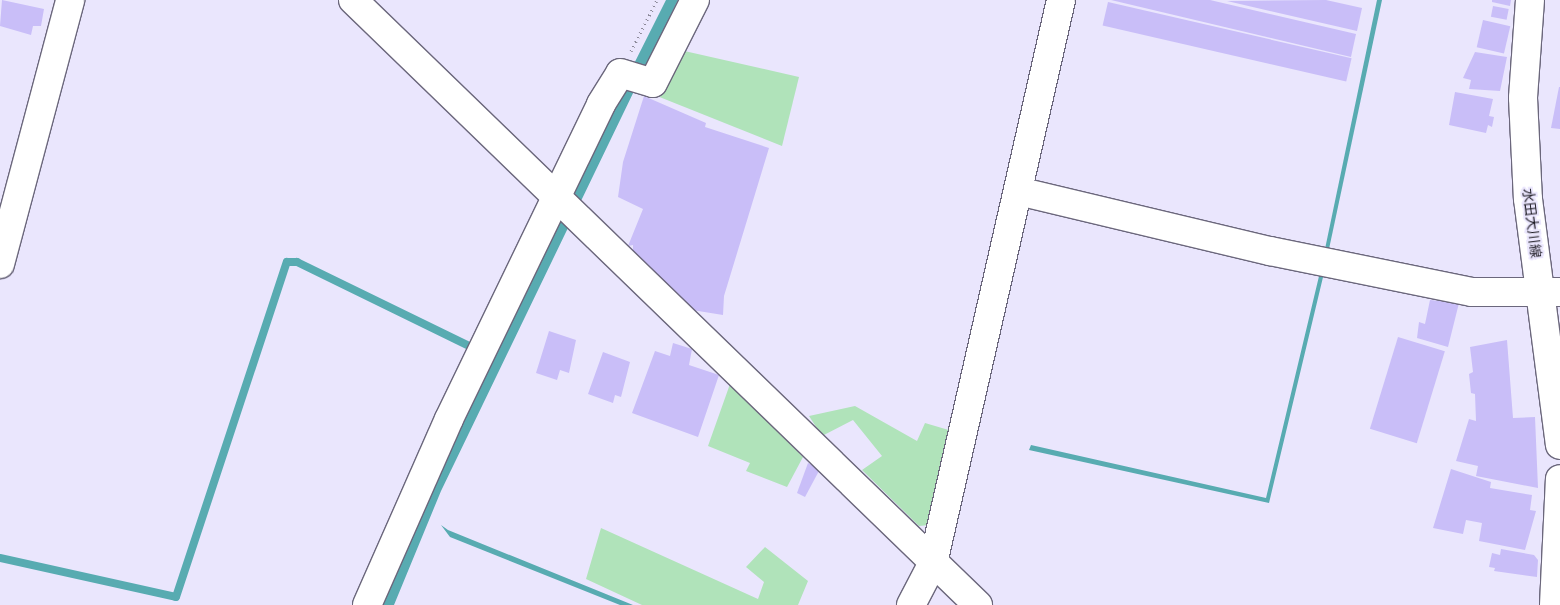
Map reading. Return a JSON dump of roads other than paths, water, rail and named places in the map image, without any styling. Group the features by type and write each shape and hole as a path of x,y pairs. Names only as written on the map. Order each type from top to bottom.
{"street":[{"path":"0,264 70,0"},
{"path":"353,0 978,605"},
{"path":"367,605 449,419 557,196 620,73 653,83 695,0"},
{"path":"911,605 933,563 1061,0"},
{"name":"水田大川線","path":"1530,0 1523,98 1528,199 1550,291 1560,445"},
{"path":"1018,192 1270,251 1472,292 1550,291"},
{"path":"1554,605 1560,479"}],"waterway":[{"path":"0,558 176,597 287,262 297,262 467,345"}]}
